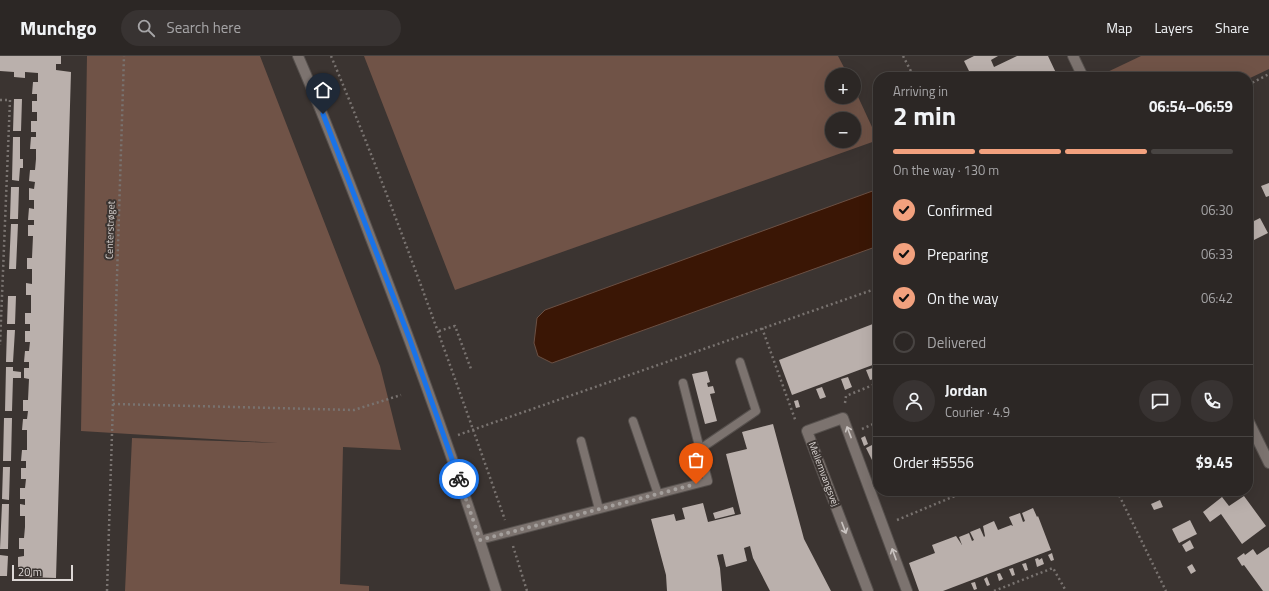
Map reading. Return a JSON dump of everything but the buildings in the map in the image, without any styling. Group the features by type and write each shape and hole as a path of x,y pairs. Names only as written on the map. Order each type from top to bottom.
{"street":[{"path":"298,56 323,114 410,340 480,540 496,591"},
{"path":"1073,56 1081,72"},
{"path":"844,418 907,591"},
{"name":"Mellemvangsvej","path":"844,418 807,431 868,591"},
{"path":"1253,430 1269,463"}],"lane":[{"path":"700,449 756,411 740,362"},
{"path":"480,540 708,481 683,383"},
{"path":"633,421 658,494"},
{"path":"581,441 599,509"}],"path":[{"name":"Centerstrøget","path":"107,591 124,56"},
{"path":"330,56 364,135 439,331 509,532 527,591"},
{"path":"903,56 911,72"},
{"path":"1253,82 1269,74"},
{"path":"0,100 10,100 1,287 0,346"},
{"path":"0,208 5,209"},
{"path":"445,440 873,290"},
{"path":"439,331 455,326 471,369"},
{"path":"762,328 798,429 807,431"},
{"path":"844,418 846,396 873,385"},
{"path":"113,404 354,410 401,395"},
{"path":"884,526 955,496"},
{"path":"1119,496 1166,591"},
{"path":"994,591 1053,568 1066,591"}],"shaded area":[{"path":"87,56 260,56 380,366 401,450 343,447 340,584 369,586 369,591 125,591 132,438 278,443 81,431"},
{"path":"364,56 838,56 844,68 825,68 825,104 861,103 873,129 873,142 861,146 861,112 825,112 825,148 855,148 455,290"},
{"path":"1141,56 1269,56 1269,69 1253,77 1253,72 1107,72"},
{"path":"873,191 873,248 552,363 538,356 534,343 537,318 545,310"}],"way so far":[{"path":"459,479 480,540 696,484"}],"route":[{"path":"323,114 410,340 459,479"}]}
